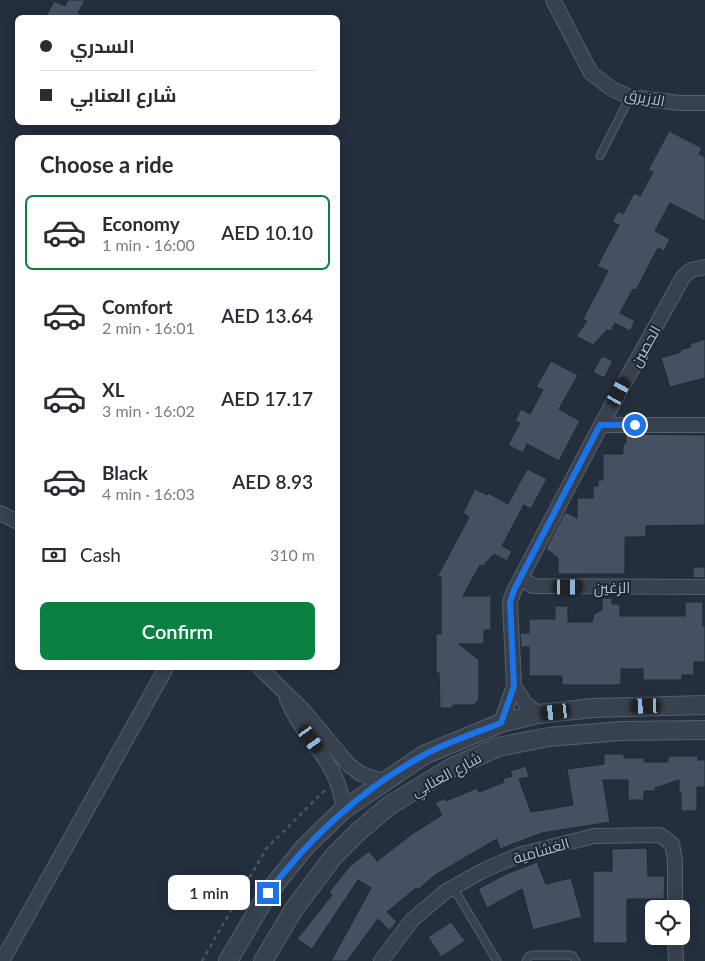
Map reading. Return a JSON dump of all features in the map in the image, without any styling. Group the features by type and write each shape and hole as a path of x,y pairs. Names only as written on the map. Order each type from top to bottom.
{"street":[{"name":"الازيرق","path":"553,0 591,73 612,89 630,97 705,104"},
{"name":"الحصين","path":"501,723 514,686 510,602 514,590 600,425 683,277 692,270 705,267"},
{"path":"600,425 705,425"},
{"path":"0,514 15,521"},
{"name":"الزغين","path":"521,578 533,586 548,587 705,587"},
{"path":"2,961 165,670"},
{"path":"262,670 304,712 349,765 361,774 383,781"},
{"path":"514,686 524,703 538,714"},
{"path":"285,693 296,718 331,766 341,787 343,810"},
{"name":"شارع العنابي","path":"228,961 268,893 304,848 343,810 383,781 424,755 501,723 538,714 593,708 705,705"},
{"name":"شارع العنابي","path":"263,961 294,908 333,856 390,805 451,768 498,746 549,737 621,731 705,730"},
{"name":"الغشامية","path":"381,961 412,920 454,887 484,870 519,855 594,836 660,835 672,844 675,860 675,900"},
{"path":"675,945 676,961"}],"lane":[{"path":"600,156 630,97"},
{"path":"454,887 497,961"},
{"path":"526,961 529,956 533,955 570,955 576,961"}],"path":[{"path":"202,961 266,849 336,778"}],"building":[{"path":"68,0 85,0 78,13 82,15 47,15 54,1 65,6"},
{"path":"669,131 702,148 699,154 705,157 705,221 670,203 655,231 670,239 664,251 658,248 636,290 633,289 620,313 635,321 630,331 615,323 611,331 607,330 593,345 576,336 587,321 583,319 608,271 597,266 619,225 612,222 618,211 623,214 634,193 640,196 653,172 648,170"},
{"path":"705,339 705,378 670,387 661,358 681,352 680,350 691,347 690,344"},
{"path":"602,356 613,361 604,378 593,372"},
{"path":"551,361 578,375 559,409 580,421 559,461 527,444 523,453 508,445 520,423 515,421 521,409 530,414 543,390 536,387"},
{"path":"626,434 705,435 705,525 646,526 646,537 625,537 625,574 558,574 558,558 546,549 565,512 577,518 577,498 593,498 593,486 598,486 598,480 603,480 603,454 623,454"},
{"path":"527,469 547,479 531,509 524,505 502,546 512,551 507,561 494,554 483,566 480,565 463,596 491,596 491,630 484,630 484,644 459,644 479,660 479,699 474,705 453,705 453,708 440,708 439,673 436,673 436,634 441,634 441,577 437,577 469,517 463,513 475,489 487,495 488,493 508,504"},
{"path":"693,567 705,567 705,578 693,578"},
{"path":"602,598 612,598 612,604 620,604 620,616 685,616 685,602 703,602 705,662 694,662 694,675 682,675 682,680 643,680 643,669 621,669 621,685 562,685 562,676 529,676 529,647 521,647 520,633 529,633 529,619 555,619 555,606 568,606 568,622 592,622 594,614 602,610"},
{"path":"604,754 624,754 624,758 644,758 644,762 668,762 668,756 698,756 698,760 705,760 705,787 697,787 697,811 681,811 679,780 655,788 655,791 644,791 644,800 628,800 628,780 603,780 610,822 542,833 500,849 497,839 435,875 418,890 416,888 387,912 397,922 389,930 378,919 347,961 331,961 371,888 358,880 312,949 297,939 332,895 329,892 351,865 369,851 377,861 412,834 442,815 435,803 445,798 446,801 477,788 479,792 504,782 503,779 512,776 510,771 526,766 529,777 519,779 531,812 573,805 567,769 604,764"},
{"path":"647,848 648,876 665,876 664,899 627,899 627,943 593,943 593,871 612,871 612,849"},
{"path":"537,862 546,884 571,878 582,917 533,930 522,889 487,908 478,889 506,874"},
{"path":"451,922 465,941 441,957 428,937"}],"route":[{"path":"268,893 304,848 343,810 383,781 424,755 501,723 514,686 510,602 514,590 600,425 635,425"}]}
